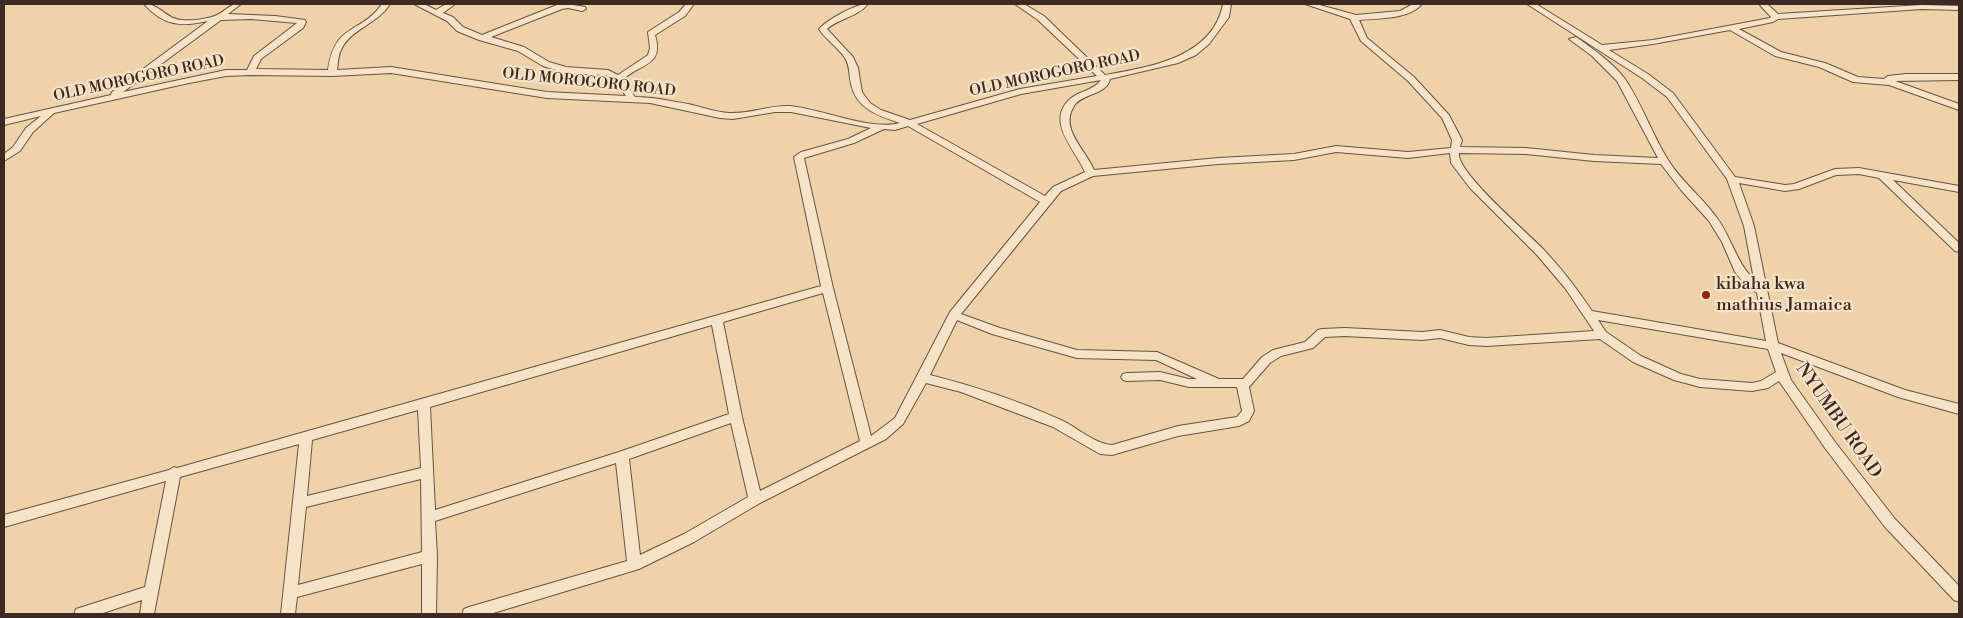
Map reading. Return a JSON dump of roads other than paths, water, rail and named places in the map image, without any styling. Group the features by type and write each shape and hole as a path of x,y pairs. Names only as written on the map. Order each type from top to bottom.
{"street":[{"path":"148,4 168,19 178,23 192,24 229,17 302,22 300,26 257,58 250,72"},
{"path":"104,99 119,92 237,4"},
{"path":"332,73 337,48 352,34 376,17 386,4"},
{"path":"418,4 438,12 460,28 482,38 520,48 546,64 565,70 608,73 619,80 632,98"},
{"path":"438,12 451,4"},
{"path":"619,80 628,71 651,57 654,49 651,34 682,14 690,4"},
{"path":"864,4 862,8 829,23 823,29 829,39 849,56 854,84 860,96 868,105 884,115 910,124 995,170 1046,201"},
{"path":"1019,4 1040,18 1104,78 1105,84 1074,100 1065,114 1067,135 1090,173"},
{"name":"OLD MOROGORO ROAD","path":"4,122 213,75 250,72 332,73 391,70 547,95 632,98 688,106 720,116 733,116 775,109 791,109 881,127 910,124 982,101 1020,92 1104,78 1159,66 1193,53 1214,34 1225,16 1225,4"},
{"path":"1310,4 1320,5 1353,18 1401,13 1410,10 1418,4"},
{"path":"1520,4 1594,54 1614,72 1628,92 1664,161 1684,188 1713,219 1727,242 1738,269 1763,292"},
{"name":"NYUMBU ROAD","path":"1531,4 1645,76 1670,95 1732,179 1749,226 1773,346 1781,374 1830,446 1890,523 1959,596"},
{"path":"1763,4 1776,17"},
{"path":"482,38 560,7 568,6 582,9"},
{"path":"1601,48 1733,28 1773,20 1776,17 1922,7 1959,8"},
{"path":"1353,18 1364,39 1411,78 1446,117 1455,131 1457,140 1454,157 1456,164 1473,186 1542,253 1569,285 1602,335 1637,359 1678,377 1700,383 1752,387 1764,385 1781,374"},
{"path":"1733,28 1778,54 1822,65 1856,80 1882,80 1906,77 1959,77"},
{"path":"1882,80 1959,107"},
{"path":"4,158 17,148 29,130 55,110"},
{"path":"867,444 828,288 799,157 869,134 881,127"},
{"path":"469,614 634,565 689,538 755,500 882,436 899,421 954,315 1057,189 1090,173 1294,157 1336,149 1408,155 1455,150 1526,151 1594,158 1664,161"},
{"path":"1732,179 1785,188 1845,170 1880,174 1959,189"},
{"path":"1880,174 1959,249"},
{"path":"4,521 174,472 424,404 828,288"},
{"path":"1587,314 1773,346 1902,394 1959,409"},
{"path":"954,315 996,331 1077,354 1157,356 1220,384"},
{"path":"718,319 736,417 755,500"},
{"path":"923,378 964,388 1057,424 1100,449 1112,450 1178,431 1239,421 1245,418 1248,411 1243,386 1245,383 1266,360 1277,353 1309,345 1322,333 1345,332 1422,336 1440,334 1469,341 1486,342 1602,335"},
{"path":"1127,377 1160,376 1189,383 1245,383"},
{"path":"424,404 428,472 429,614"},
{"path":"429,517 622,456 736,417"},
{"path":"288,614 306,436"},
{"path":"622,456 634,565"},
{"path":"146,614 174,472"},
{"path":"300,503 428,472"},
{"path":"290,593 430,556"},
{"path":"80,614 152,591"}],"place":[{"name":"kibaha kwa mathius Jamaica","path":"1706,295"}]}
